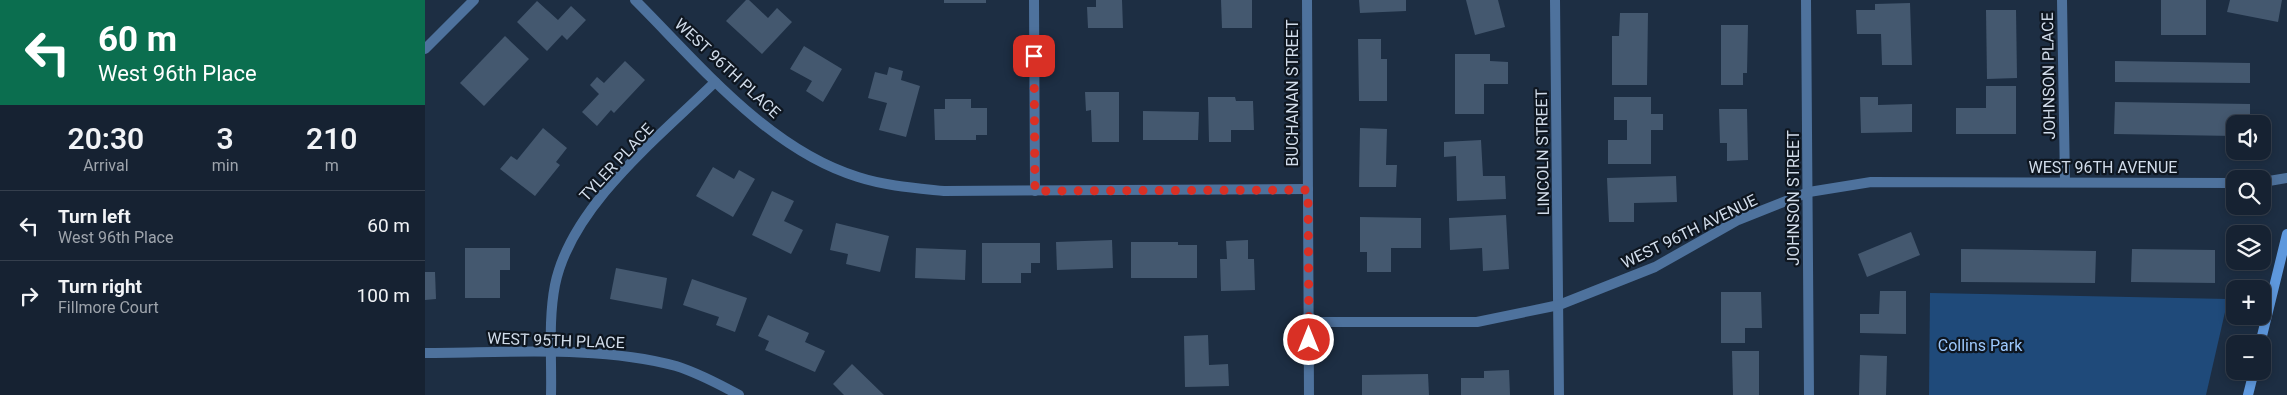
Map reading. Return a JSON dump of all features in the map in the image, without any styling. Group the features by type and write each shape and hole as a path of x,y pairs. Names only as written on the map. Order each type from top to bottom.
{"street":[{"path":"425,49 474,0"},
{"name":"WEST 96TH PLACE","path":"635,0 715,82 781,139 819,160 857,177 901,187 944,191 1308,190"},
{"path":"1034,0 1035,191"},
{"name":"BUCHANAN STREET","path":"1307,0 1309,395"},
{"name":"LINCOLN STREET","path":"1555,0 1559,395"},
{"name":"JOHNSON STREET","path":"1805,0 1809,192 1809,395"},
{"name":"JOHNSON PLACE","path":"2061,0 2065,182"},
{"name":"TYLER PLACE","path":"551,395 551,314 555,284 565,253 583,219 607,188 715,82"},
{"path":"2271,181 2287,178"},
{"name":"WEST 96TH AVENUE","path":"1309,322 1477,322 1559,304 1655,267 1738,220 1809,192 1871,182 2226,183"},
{"path":"2263,335 2287,234"},
{"name":"WEST 95TH PLACE","path":"425,353 551,353 627,357 677,367 720,384 739,395"},
{"path":"2248,395 2252,380"}],"green space":[{"name":"Collins Park","path":"1930,293 2226,299 2226,308 2206,395 1929,395"}],"building":[{"path":"746,0 749,0 768,18 777,8 792,22 762,54 726,21"},
{"path":"944,0 986,0 986,3 944,3"},
{"path":"1096,0 1122,0 1123,28 1088,28 1087,7 1096,7"},
{"path":"1221,0 1252,0 1252,28 1222,28"},
{"path":"1359,0 1406,0 1406,11 1360,13"},
{"path":"1466,0 1498,0 1505,27 1475,35"},
{"path":"2161,0 2206,0 2206,35 2161,35"},
{"path":"2230,0 2282,0 2278,22 2227,12"},
{"path":"537,1 558,20 571,6 586,20 567,40 562,35 547,51 517,22"},
{"path":"1910,3 1912,65 1882,65 1881,34 1857,34 1856,10 1875,10 1875,4"},
{"path":"1986,10 2016,10 2017,78 1987,79"},
{"path":"1620,13 1648,13 1647,85 1612,85 1612,36 1619,36"},
{"path":"1721,25 1748,25 1747,73 1743,73 1743,85 1721,85"},
{"path":"505,36 529,59 484,106 460,83"},
{"path":"1358,39 1381,39 1381,59 1387,59 1387,101 1359,101"},
{"path":"804,46 842,69 823,102 806,91 812,81 790,69"},
{"path":"1455,54 1490,54 1490,61 1508,62 1508,84 1484,84 1484,114 1455,114"},
{"path":"625,61 645,80 614,113 611,110 597,126 582,112 599,94 590,85 597,77 604,83"},
{"path":"2115,61 2250,63 2250,83 2115,82"},
{"path":"889,67 903,71 901,80 920,86 906,137 879,130 887,103 868,98 875,72 887,75"},
{"path":"1986,86 2016,86 2016,134 1956,134 1956,108 1986,108"},
{"path":"1085,92 1119,92 1119,142 1092,142 1091,110 1086,111"},
{"path":"1208,97 1235,97 1236,101 1253,101 1254,130 1231,130 1231,142 1209,142"},
{"path":"1614,97 1651,97 1651,114 1663,114 1663,130 1651,130 1651,164 1608,164 1608,140 1627,140 1627,120 1614,120"},
{"path":"1860,97 1878,97 1878,105 1912,104 1912,132 1861,133"},
{"path":"945,99 971,99 971,108 987,108 987,135 976,135 976,140 935,140 934,109 945,109"},
{"path":"2115,102 2250,104 2250,115 2226,115 2226,136 2114,134"},
{"path":"1719,109 1747,109 1748,160 1727,161 1727,143 1720,143"},
{"path":"1143,111 1199,112 1198,140 1143,140"},
{"path":"543,128 567,148 556,162 560,165 535,196 500,169 511,156 517,160"},
{"path":"1360,128 1387,129 1386,165 1397,165 1396,187 1359,187"},
{"path":"1481,140 1483,176 1505,176 1506,199 1457,201 1456,156 1444,157 1444,142"},
{"path":"713,167 734,179 739,170 755,179 733,217 696,196"},
{"path":"1676,176 1677,202 1634,203 1634,222 1609,222 1607,178"},
{"path":"772,191 794,201 784,221 803,230 791,254 752,235"},
{"path":"1506,215 1509,269 1483,271 1482,248 1450,250 1449,218"},
{"path":"1360,217 1421,218 1421,248 1391,248 1391,272 1367,272 1367,252 1360,252"},
{"path":"836,223 889,236 880,272 846,264 848,254 830,250"},
{"path":"1911,232 1920,255 1867,277 1858,254"},
{"path":"1112,240 1113,268 1057,270 1056,242"},
{"path":"1248,240 1248,259 1254,259 1255,290 1221,291 1220,259 1227,259 1226,241"},
{"path":"1131,242 1178,242 1178,245 1197,245 1197,278 1131,278"},
{"path":"982,243 1040,243 1040,263 1031,263 1031,273 1021,273 1021,283 982,283"},
{"path":"465,248 510,248 510,270 500,270 500,298 465,298"},
{"path":"916,248 966,250 965,280 915,278"},
{"path":"1961,249 2096,251 2095,283 1961,282"},
{"path":"2132,249 2215,250 2215,283 2131,282"},
{"path":"616,268 667,278 662,309 610,299"},
{"path":"425,272 435,272 436,299 425,300"},
{"path":"692,279 747,298 735,332 716,325 719,317 683,305"},
{"path":"1880,291 1906,291 1906,334 1860,333 1860,314 1879,314"},
{"path":"1721,292 1761,292 1762,328 1745,328 1745,343 1721,343"},
{"path":"768,315 809,333 805,342 825,351 815,372 765,350 769,341 758,336"},
{"path":"1208,335 1209,365 1228,364 1229,386 1185,387 1184,336"},
{"path":"1732,351 1759,351 1759,395 1733,395"},
{"path":"1860,355 1887,356 1886,395 1859,395"},
{"path":"852,364 884,395 844,395 833,384"},
{"path":"1509,370 1510,395 1461,395 1461,378 1484,378 1484,371"},
{"path":"1428,374 1429,395 1362,395 1362,375"}],"route":[{"path":"1034,56 1035,191 1308,190 1309,340"}]}
